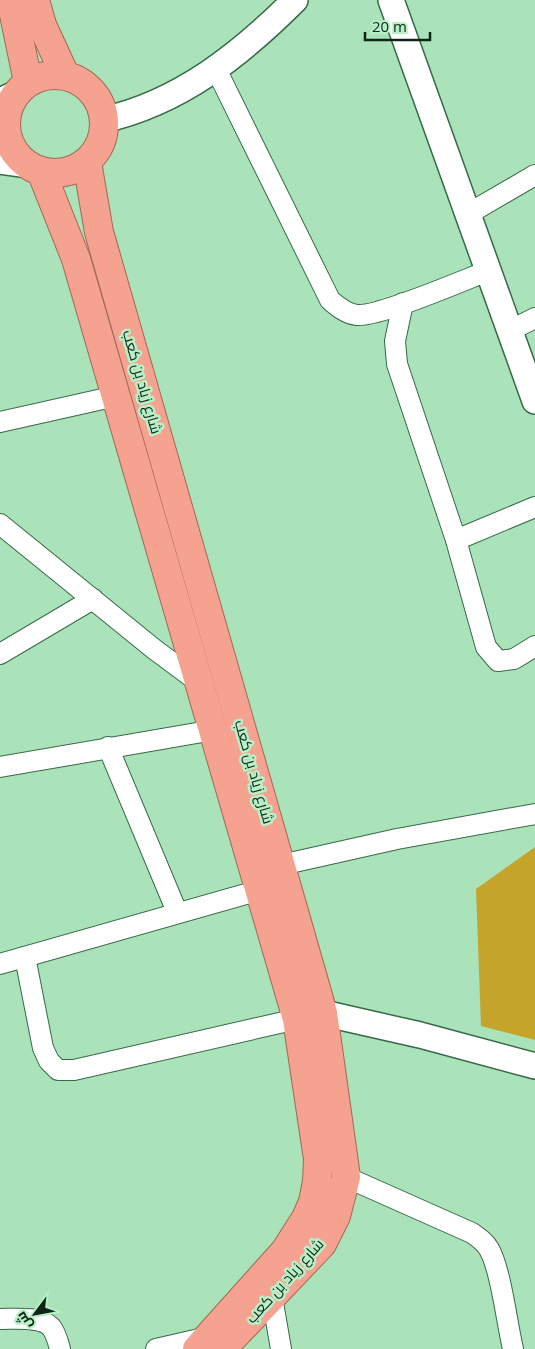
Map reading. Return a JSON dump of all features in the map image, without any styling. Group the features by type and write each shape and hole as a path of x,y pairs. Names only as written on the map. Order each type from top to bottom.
{"highway":[{"path":"10,0 14,92 7,110 6,130 12,148 34,168 57,173 73,170 87,162 96,151 104,131 102,109 92,90 74,78 65,75 46,75 14,92"},
{"path":"35,0 42,24 65,75"},
{"name":"شارع زياد بن كعب","path":"87,162 99,232 281,865 315,1045 346,1177 336,1216 322,1244 272,1297 209,1345"},
{"name":"شارع زياد بن كعب","path":"34,168 76,258 260,890 310,1016"},
{"name":"شارع زياد بن كعب","path":"209,1345 295,1238 313,1202 317,1182 318,1159 315,1045"}],"street":[{"path":"103,120 126,115 168,98 216,69 265,30 295,0"},
{"path":"391,0 490,270 535,401"},
{"path":"216,69 330,300 341,309 356,315 377,312 490,270"},
{"path":"0,161 34,168"},
{"path":"468,214 535,176"},
{"path":"402,303 395,341 397,364 456,540 486,647 498,661 506,662 535,646"},
{"path":"510,330 535,318"},
{"path":"0,422 116,396"},
{"path":"456,540 535,506"},
{"path":"0,524 154,649 201,684"},
{"path":"0,654 93,599"},
{"path":"0,767 214,730"},
{"path":"108,747 177,912"},
{"path":"281,865 397,839 535,814"},
{"path":"0,964 177,912 260,890"},
{"path":"25,957 43,1048 49,1061 58,1070 74,1070 310,1016 420,1035 535,1066"},
{"path":"346,1177 472,1233 483,1241 490,1250 496,1268 513,1349"},
{"path":"272,1297 281,1349"},
{"path":"0,1319 38,1321 50,1326 56,1336 60,1349"},
{"path":"156,1349 209,1345"}],"shaded area":[{"path":"535,847 535,1040 481,1026 476,889"}]}
